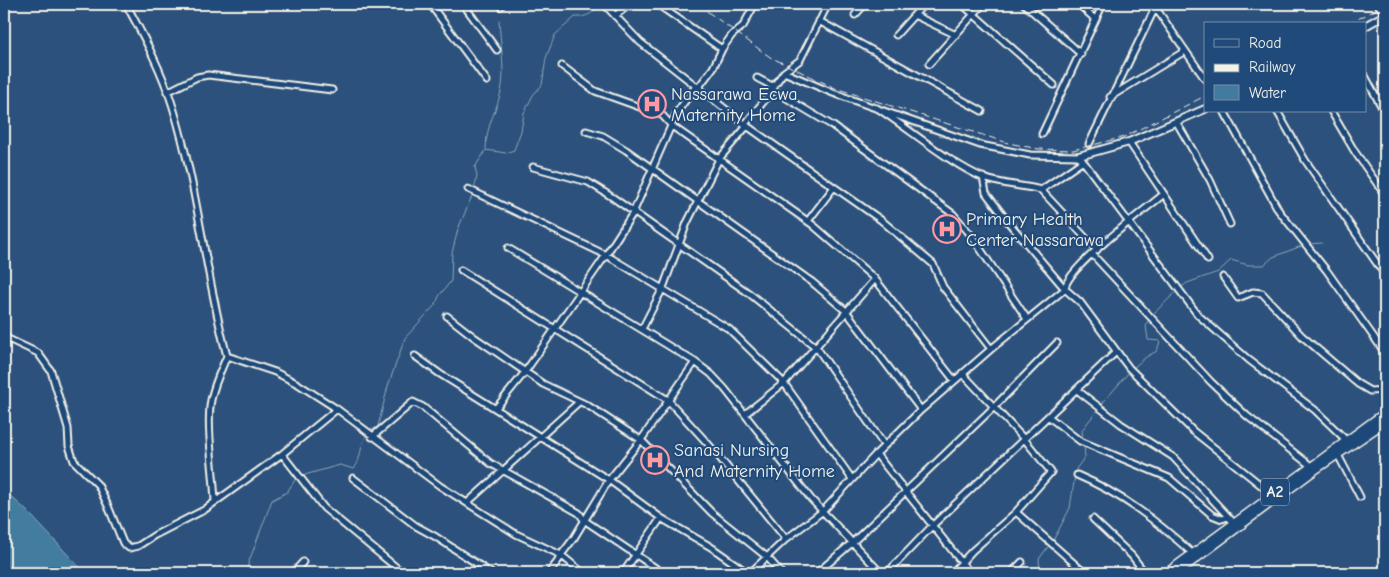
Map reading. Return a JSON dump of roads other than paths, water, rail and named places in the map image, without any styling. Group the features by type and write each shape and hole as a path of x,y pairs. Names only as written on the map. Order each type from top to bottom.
{"highway":[{"name":"A2","path":"1167,573 1272,494 1385,413"},
{"name":"A2","path":"1176,573 1337,453 1385,422"}],"main road":[{"path":"1366,25 1385,14 1378,4"},
{"path":"1081,159 1177,123 1204,110"}],"street":[{"path":"126,4 148,45 167,92 187,162 217,319 227,356 216,379 210,401 210,434 216,502"},
{"path":"430,4 487,81"},
{"path":"463,4 497,50"},
{"path":"604,4 640,42 746,125 881,220 933,264 943,287 991,349"},
{"path":"615,16 630,4"},
{"path":"657,4 722,49"},
{"path":"496,408 525,372 606,255 632,213 677,112 713,68 722,49 732,35 743,26 755,4"},
{"path":"642,329 663,288 698,200 719,159 784,72 800,60 828,4"},
{"path":"855,16 865,4"},
{"path":"896,35 924,4"},
{"path":"962,4 1054,85"},
{"path":"929,64 983,4"},
{"path":"1024,4 1081,54"},
{"path":"1078,4 1095,20"},
{"path":"1042,134 1103,4"},
{"path":"1089,144 1154,6 1204,78"},
{"path":"914,15 956,35"},
{"path":"819,21 982,111"},
{"path":"1110,97 1185,51"},
{"path":"562,66 596,91 662,115 672,126 808,221 875,279 954,380"},
{"path":"784,72 980,145 1030,155 1081,159 1205,322 1315,410 1346,440"},
{"path":"167,92 197,77 208,75 332,90"},
{"path":"757,78 833,126 953,214 971,235 1027,319"},
{"path":"1366,78 1385,113"},
{"path":"878,108 949,157 983,177 1041,190 1150,317 1211,382 1248,416 1311,466"},
{"path":"1225,112 1279,211 1308,247 1385,353"},
{"path":"1278,112 1305,160 1385,275"},
{"path":"1332,112 1355,152 1385,195"},
{"path":"1177,123 1210,180 1230,224"},
{"path":"586,131 603,136 698,200 812,282 846,312 921,410"},
{"path":"1129,142 1208,260"},
{"path":"1041,190 1081,159"},
{"path":"533,167 588,182 750,294 817,348 884,445"},
{"path":"983,177 986,193 1065,289 1080,302 1129,368 1194,431 1272,494"},
{"path":"808,221 834,187"},
{"path":"468,189 549,226 606,255 729,329 784,383 852,479"},
{"path":"1065,289 1065,282 1068,277 1094,252 1164,194"},
{"path":"508,248 642,329 711,374 823,511 881,573"},
{"path":"461,270 668,400 710,446 786,539"},
{"path":"1223,277 1238,298 1253,292 1262,293 1302,336 1358,384 1370,391 1385,390"},
{"path":"745,414 784,383 817,348 875,279"},
{"path":"415,356 609,480 661,518 711,547 749,573 786,539 823,511 884,445 954,380 1065,289"},
{"path":"448,316 474,337 525,372 641,440 712,513 767,556 781,573"},
{"path":"4,337 38,353 51,372 68,428 68,446 74,461 98,485 125,546 129,548 138,546 216,502 282,454 338,409"},
{"path":"817,573 853,542 994,408 1057,343"},
{"path":"887,573 933,525 1116,352"},
{"path":"227,356 275,372 338,409 365,431 467,503 516,534 561,556 583,573"},
{"path":"549,573 574,538 609,480 641,440 695,362"},
{"path":"952,573 961,562 1016,512 1051,472 1025,440 962,374"},
{"path":"1077,390 1099,408 1173,457 1234,523"},
{"path":"372,436 413,402 423,407 490,463 578,514 584,520 663,573"},
{"path":"467,503 579,402"},
{"path":"1049,417 1080,441 1162,474 1212,515 1222,519 1228,517"},
{"path":"1337,453 1360,498"},
{"path":"282,454 294,472 324,508 403,573"},
{"path":"876,454 970,573"},
{"path":"1078,476 1116,493 1167,530 1193,554"},
{"path":"353,478 416,526 491,573"},
{"path":"1016,512 1085,573"},
{"path":"623,573 661,518"},
{"path":"1093,519 1132,556 1145,573"},
{"path":"292,573 303,562"},
{"path":"1011,573 1022,562"}],"water":[{"path":"4,490 28,512 85,573 4,573"}],"waterway":[{"path":"474,190 477,176 475,167 486,150 506,153 514,150 521,131 524,113 533,95 542,85 546,58 555,35 575,17 583,17 589,14 599,4"},
{"path":"486,149 488,131 498,103 503,78 499,20"},
{"path":"371,431 378,426 388,386 405,338 436,304 439,296 451,281 452,253 458,229 473,194"},
{"path":"1308,244 1322,243"},
{"path":"1180,288 1187,283 1218,272 1231,260 1248,265 1264,265 1273,257 1304,245"},
{"path":"1152,315 1177,291"},
{"path":"1132,369 1146,357 1157,351 1160,341 1148,340 1146,325 1149,319"},
{"path":"1101,405 1129,372"},
{"path":"1083,441 1082,430 1099,408"},
{"path":"301,476 340,465 354,469 357,465 363,442 368,434"},
{"path":"1053,541 1070,508 1076,469 1085,457 1084,445"},
{"path":"247,573 248,564 272,500 287,492 297,477"},
{"path":"1040,573 1039,559 1050,544"}],"railway":[{"path":"697,4 770,57 835,88 1008,143 1039,149 1073,150 1124,137 1204,97"},
{"path":"1352,22 1385,5"}],"place":[{"name":"Nassarawa Ecwa Maternity Home","path":"652,104"},
{"name":"Primary Health Center Nassarawa","path":"947,229"},
{"name":"Sanasi Nursing And Maternity Home","path":"655,460"}]}
